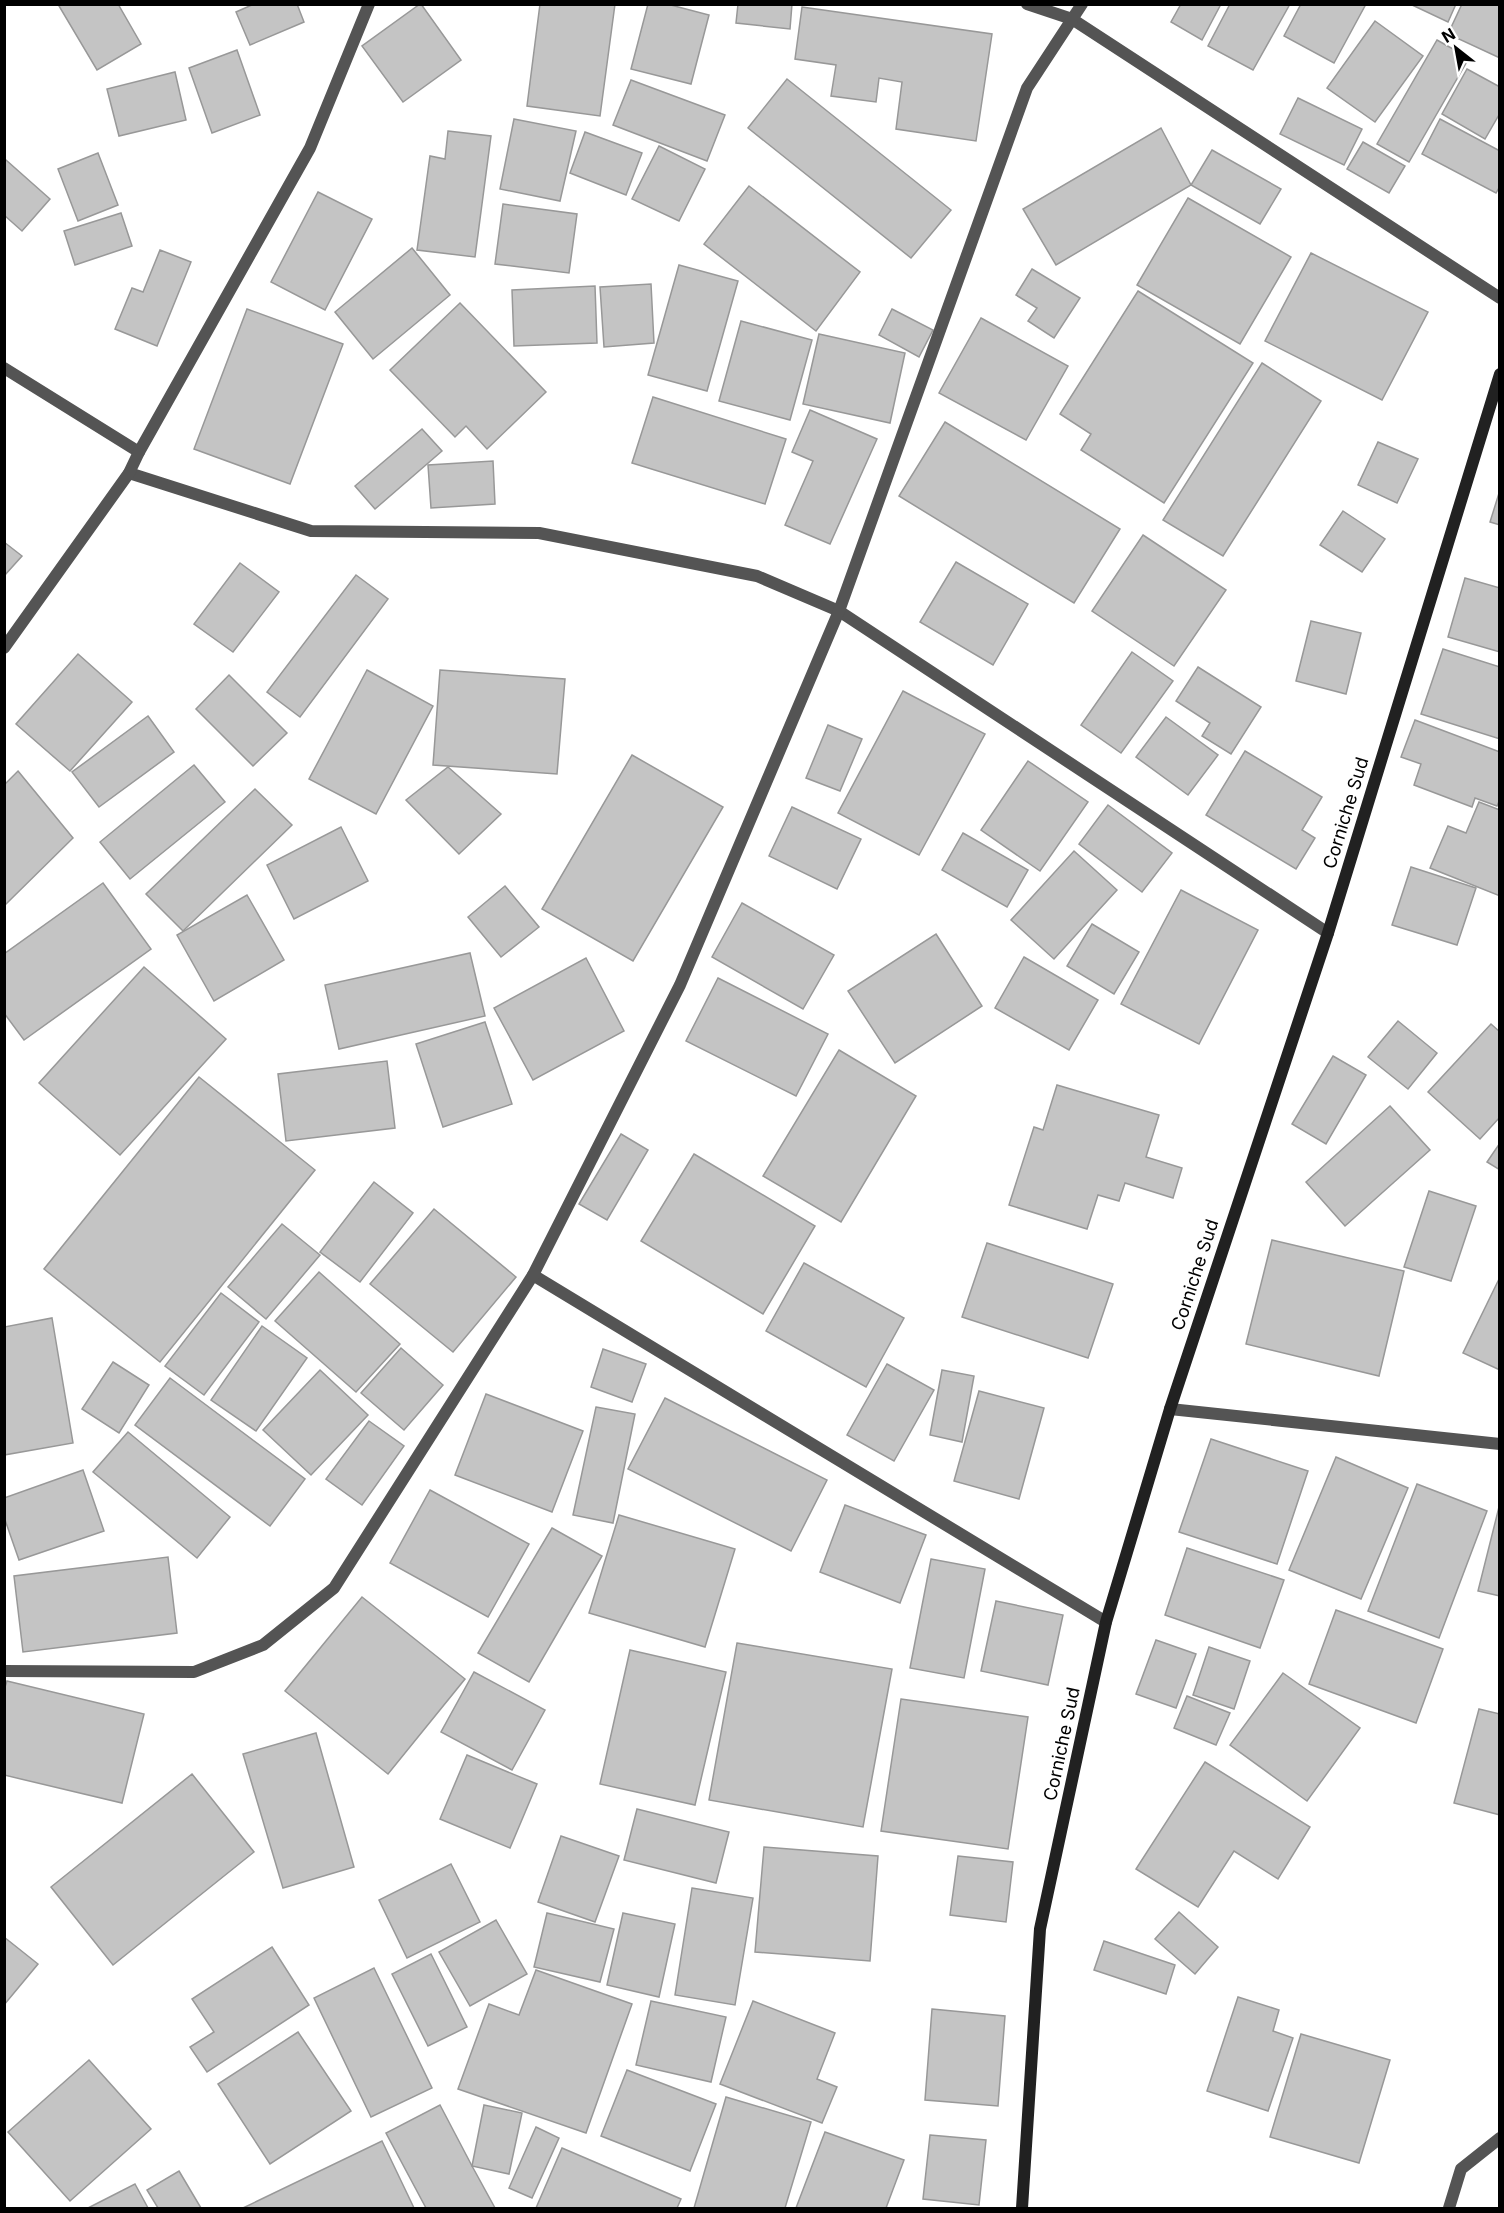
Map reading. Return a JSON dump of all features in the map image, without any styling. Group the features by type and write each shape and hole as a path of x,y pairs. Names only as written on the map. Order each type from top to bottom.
{"main road":[{"name":"Corniche Sud","path":"1022,2208 1040,1929 1106,1622 1170,1409 1328,933 1500,374"}],"street":[{"path":"4,648 129,473 310,148 369,4"},
{"path":"1027,4 1072,19 1500,298"},
{"path":"4,1671 194,1672 263,1645 334,1588 533,1275 680,985 839,611 1027,88 1082,4"},
{"path":"4,368 139,452"},
{"path":"129,473 311,531 539,533 757,576 839,611 1328,933"},
{"path":"533,1275 1106,1622"},
{"path":"1170,1409 1500,1444"},
{"path":"1449,2208 1461,2169 1500,2138"}],"building":[{"path":"62,4 118,4 141,44 97,70 59,6"},
{"path":"254,4 297,4 304,22 250,45 236,12"},
{"path":"420,4 461,60 403,102 362,46"},
{"path":"540,4 615,4 600,116 527,106"},
{"path":"648,4 667,4 709,15 691,84 631,69"},
{"path":"738,4 792,4 790,29 736,23"},
{"path":"1181,4 1221,4 1202,40 1171,22"},
{"path":"1230,4 1290,4 1253,70 1208,46"},
{"path":"1301,4 1366,4 1334,63 1284,36"},
{"path":"1410,4 1456,4 1448,22"},
{"path":"1462,4 1500,5 1500,58 1448,34"},
{"path":"802,7 992,34 976,141 896,129 902,82 879,78 876,102 831,96 836,65 795,59"},
{"path":"1375,21 1423,56 1375,122 1327,88"},
{"path":"1437,40 1469,58 1409,162 1377,144"},
{"path":"237,50 260,115 212,133 189,68"},
{"path":"1467,69 1500,87 1500,113 1485,139 1442,114"},
{"path":"175,72 186,120 119,136 107,89"},
{"path":"787,79 951,210 911,258 748,128"},
{"path":"631,80 725,115 707,161 613,125"},
{"path":"1298,98 1362,129 1344,165 1280,134"},
{"path":"514,119 576,131 560,201 500,189"},
{"path":"1440,119 1500,151 1500,186 1496,193 1422,154"},
{"path":"1161,128 1191,185 1056,265 1023,209"},
{"path":"448,131 491,136 475,257 417,250 430,156 445,159"},
{"path":"585,132 642,153 626,195 570,173"},
{"path":"1363,142 1405,166 1389,193 1347,169"},
{"path":"659,146 705,169 679,221 632,199"},
{"path":"1212,150 1281,189 1260,224 1191,185"},
{"path":"98,153 118,205 78,221 58,169"},
{"path":"6,160 50,199 22,231 4,215 4,162"},
{"path":"749,186 860,272 816,331 704,244"},
{"path":"318,192 372,219 325,310 271,282"},
{"path":"1188,198 1291,257 1240,344 1137,285"},
{"path":"503,204 577,214 569,273 495,264"},
{"path":"121,213 132,246 75,265 64,231"},
{"path":"412,248 450,295 373,359 335,312"},
{"path":"160,250 191,262 157,346 115,329 132,288 143,292"},
{"path":"1311,253 1428,312 1382,400 1265,341"},
{"path":"679,265 738,281 707,391 648,375"},
{"path":"1032,269 1080,298 1054,338 1028,321 1037,308 1016,295"},
{"path":"651,284 654,343 604,347 600,287"},
{"path":"595,286 597,343 514,346 512,290"},
{"path":"1138,291 1253,363 1164,503 1081,450 1091,434 1060,414"},
{"path":"460,303 546,392 487,449 466,426 455,437 390,370"},
{"path":"247,309 343,344 290,484 194,449"},
{"path":"892,309 933,330 919,357 879,335"},
{"path":"981,318 1068,366 1026,440 939,393"},
{"path":"741,321 812,340 790,420 719,401"},
{"path":"819,334 905,353 890,423 803,404"},
{"path":"1262,363 1321,401 1223,556 1163,520"},
{"path":"653,397 786,439 765,504 632,463"},
{"path":"810,410 877,439 830,544 785,525 813,461 792,452"},
{"path":"945,422 1120,529 1074,603 899,496"},
{"path":"422,429 442,451 375,509 355,486"},
{"path":"1378,442 1418,459 1397,503 1358,485"},
{"path":"493,461 495,504 431,508 428,465"},
{"path":"1500,490 1500,525 1490,522"},
{"path":"1343,511 1385,539 1362,572 1320,545"},
{"path":"1143,535 1226,590 1174,666 1092,611"},
{"path":"4,542 22,556 4,576"},
{"path":"956,562 1028,604 993,665 920,622"},
{"path":"240,563 279,592 233,652 194,624"},
{"path":"356,575 388,599 300,717 267,692"},
{"path":"1465,578 1500,588 1500,652 1448,637"},
{"path":"1311,621 1361,633 1346,694 1296,681"},
{"path":"1443,649 1500,667 1500,739 1421,714"},
{"path":"1132,652 1173,681 1121,753 1081,725"},
{"path":"78,654 132,702 70,771 16,724"},
{"path":"1198,667 1261,707 1231,754 1202,736 1210,723 1176,701"},
{"path":"367,670 433,706 376,814 309,779"},
{"path":"440,670 565,679 557,774 433,765"},
{"path":"229,675 287,733 253,766 196,709"},
{"path":"903,691 985,734 919,855 838,813"},
{"path":"148,716 174,752 99,807 72,772"},
{"path":"1166,717 1218,755 1188,795 1136,757"},
{"path":"1415,720 1500,752 1500,799 1497,806 1475,798 1472,807 1414,785 1421,764 1401,757"},
{"path":"828,725 862,739 840,791 806,778"},
{"path":"1245,751 1322,797 1302,830 1315,838 1296,869 1206,815"},
{"path":"632,755 723,807 633,961 542,909"},
{"path":"1028,761 1088,802 1040,871 981,830"},
{"path":"194,765 225,802 130,879 100,842"},
{"path":"448,767 501,814 459,854 406,800"},
{"path":"18,771 73,838 4,906 4,785"},
{"path":"255,789 292,825 183,931 146,894"},
{"path":"1479,802 1500,810 1500,896 1430,868 1448,826 1466,833"},
{"path":"1108,805 1172,853 1142,892 1079,844"},
{"path":"792,807 861,839 837,889 769,856"},
{"path":"341,827 368,881 294,919 267,865"},
{"path":"963,833 1028,870 1007,907 942,870"},
{"path":"1074,851 1117,890 1054,959 1011,920"},
{"path":"1411,867 1476,888 1457,945 1392,925"},
{"path":"103,883 151,949 24,1040 4,1013 4,954"},
{"path":"505,886 539,927 501,957 468,917"},
{"path":"1181,890 1258,930 1199,1044 1121,1004"},
{"path":"247,895 284,960 214,1001 177,935"},
{"path":"742,903 834,955 803,1009 712,957"},
{"path":"1092,924 1139,952 1114,994 1067,966"},
{"path":"936,934 982,1006 895,1063 848,991"},
{"path":"470,953 485,1016 339,1049 325,985"},
{"path":"1024,957 1098,1000 1069,1050 995,1008"},
{"path":"586,958 624,1031 533,1080 494,1008"},
{"path":"144,967 226,1039 120,1155 39,1083"},
{"path":"718,978 828,1034 796,1096 686,1041"},
{"path":"1398,1021 1437,1053 1408,1089 1368,1057"},
{"path":"485,1022 512,1104 443,1127 416,1044"},
{"path":"1491,1024 1500,1032 1500,1117 1480,1139 1428,1092"},
{"path":"839,1050 916,1096 841,1222 763,1176"},
{"path":"1333,1056 1366,1075 1326,1144 1292,1124"},
{"path":"387,1061 395,1128 286,1141 278,1074"},
{"path":"199,1077 315,1170 160,1362 44,1269"},
{"path":"1057,1085 1159,1115 1146,1157 1182,1168 1173,1198 1125,1183 1119,1201 1098,1195 1087,1229 1009,1205 1034,1127 1043,1130"},
{"path":"1390,1106 1430,1150 1345,1226 1306,1182"},
{"path":"621,1134 648,1150 607,1220 579,1204"},
{"path":"1500,1143 1500,1170 1487,1162"},
{"path":"694,1154 815,1226 763,1314 641,1241"},
{"path":"374,1182 413,1213 360,1282 320,1252"},
{"path":"1429,1191 1476,1206 1451,1281 1404,1267"},
{"path":"434,1209 516,1277 453,1352 370,1284"},
{"path":"282,1224 320,1255 266,1319 228,1287"},
{"path":"1272,1240 1404,1271 1379,1376 1246,1344"},
{"path":"987,1243 1113,1284 1088,1358 962,1317"},
{"path":"804,1263 904,1318 866,1387 766,1331"},
{"path":"319,1272 400,1344 356,1392 275,1321"},
{"path":"1500,1277 1500,1370 1463,1353"},
{"path":"221,1293 259,1322 204,1395 165,1366"},
{"path":"52,1318 73,1443 4,1455 4,1327"},
{"path":"262,1326 307,1358 256,1431 211,1400"},
{"path":"401,1348 443,1385 404,1430 361,1393"},
{"path":"603,1349 646,1364 632,1402 591,1387"},
{"path":"113,1362 149,1385 119,1433 82,1409"},
{"path":"887,1364 934,1390 894,1461 847,1435"},
{"path":"320,1370 368,1415 311,1475 263,1430"},
{"path":"942,1370 974,1376 962,1442 930,1435"},
{"path":"170,1378 305,1479 270,1526 135,1425"},
{"path":"979,1391 1044,1408 1019,1499 954,1481"},
{"path":"486,1394 583,1431 552,1512 455,1475"},
{"path":"665,1398 827,1480 791,1551 628,1469"},
{"path":"596,1407 635,1414 613,1523 573,1515"},
{"path":"369,1421 404,1446 362,1505 326,1479"},
{"path":"128,1432 230,1517 197,1558 93,1472"},
{"path":"1211,1439 1308,1471 1277,1564 1179,1532"},
{"path":"1336,1457 1408,1488 1361,1599 1289,1570"},
{"path":"83,1470 104,1531 19,1560 4,1517 4,1498"},
{"path":"1417,1484 1487,1511 1439,1638 1368,1611"},
{"path":"430,1490 529,1544 488,1617 390,1563"},
{"path":"1500,1503 1500,1596 1478,1591"},
{"path":"845,1505 926,1535 900,1603 820,1572"},
{"path":"619,1515 735,1549 705,1647 589,1613"},
{"path":"552,1528 602,1556 529,1682 478,1653"},
{"path":"1187,1548 1284,1580 1260,1648 1165,1615"},
{"path":"168,1557 177,1633 23,1652 14,1576"},
{"path":"931,1559 985,1569 964,1678 910,1668"},
{"path":"362,1597 465,1679 388,1774 285,1691"},
{"path":"996,1601 1063,1615 1048,1685 981,1671"},
{"path":"1336,1610 1443,1649 1416,1723 1309,1684"},
{"path":"1156,1640 1196,1654 1176,1708 1136,1694"},
{"path":"737,1643 892,1669 863,1827 709,1800"},
{"path":"1209,1647 1250,1661 1234,1709 1193,1695"},
{"path":"630,1650 726,1672 695,1805 600,1784"},
{"path":"474,1672 545,1710 512,1770 441,1732"},
{"path":"1283,1673 1360,1728 1307,1801 1230,1745"},
{"path":"7,1681 144,1714 122,1803 4,1775 4,1690"},
{"path":"1187,1696 1230,1713 1216,1745 1174,1728"},
{"path":"901,1699 1028,1717 1008,1849 881,1831"},
{"path":"1479,1709 1500,1714 1500,1815 1454,1803"},
{"path":"316,1733 354,1867 283,1888 243,1754"},
{"path":"467,1755 537,1784 510,1848 440,1819"},
{"path":"1205,1762 1310,1827 1278,1879 1234,1851 1198,1907 1136,1869"},
{"path":"192,1774 254,1852 113,1965 51,1887"},
{"path":"637,1809 729,1832 716,1883 624,1860"},
{"path":"561,1836 619,1856 595,1922 538,1902"},
{"path":"764,1847 878,1856 870,1961 755,1952"},
{"path":"958,1856 1013,1862 1006,1922 950,1915"},
{"path":"451,1864 480,1922 407,1958 379,1900"},
{"path":"692,1888 753,1898 735,2005 675,1995"},
{"path":"1179,1912 1218,1947 1195,1974 1155,1939"},
{"path":"547,1913 614,1929 600,1982 534,1967"},
{"path":"623,1913 675,1924 659,1997 607,1985"},
{"path":"496,1920 527,1974 470,2006 439,1952"},
{"path":"4,1937 38,1964 4,2005"},
{"path":"1104,1941 1175,1965 1166,1994 1094,1970"},
{"path":"272,1947 309,2005 207,2072 190,2047 214,2032 192,1999"},
{"path":"431,1954 467,2027 428,2046 392,1974"},
{"path":"374,1968 432,2088 371,2117 314,1998"},
{"path":"536,1970 632,2004 586,2133 458,2089 489,2004 519,2015"},
{"path":"1238,1997 1279,2010 1273,2031 1293,2038 1268,2111 1207,2091"},
{"path":"651,2001 726,2017 711,2082 636,2065"},
{"path":"753,2001 835,2033 817,2079 837,2087 822,2123 720,2084"},
{"path":"932,2009 1005,2016 998,2106 925,2100"},
{"path":"298,2032 351,2111 270,2164 218,2084"},
{"path":"1301,2034 1390,2060 1359,2163 1270,2137"},
{"path":"89,2060 151,2129 70,2201 8,2132"},
{"path":"627,2070 716,2104 690,2171 601,2136"},
{"path":"726,2097 811,2122 785,2208 694,2208"},
{"path":"440,2105 495,2208 426,2208 386,2133"},
{"path":"484,2105 522,2113 509,2174 472,2166"},
{"path":"536,2127 559,2138 532,2198 509,2188"},
{"path":"825,2132 904,2160 886,2208 796,2208"},
{"path":"930,2135 986,2140 979,2205 923,2199"},
{"path":"382,2141 414,2208 243,2208"},
{"path":"562,2148 681,2199 677,2208 536,2208"},
{"path":"179,2171 201,2208 158,2208 147,2190"},
{"path":"135,2184 148,2208 88,2208"}]}
